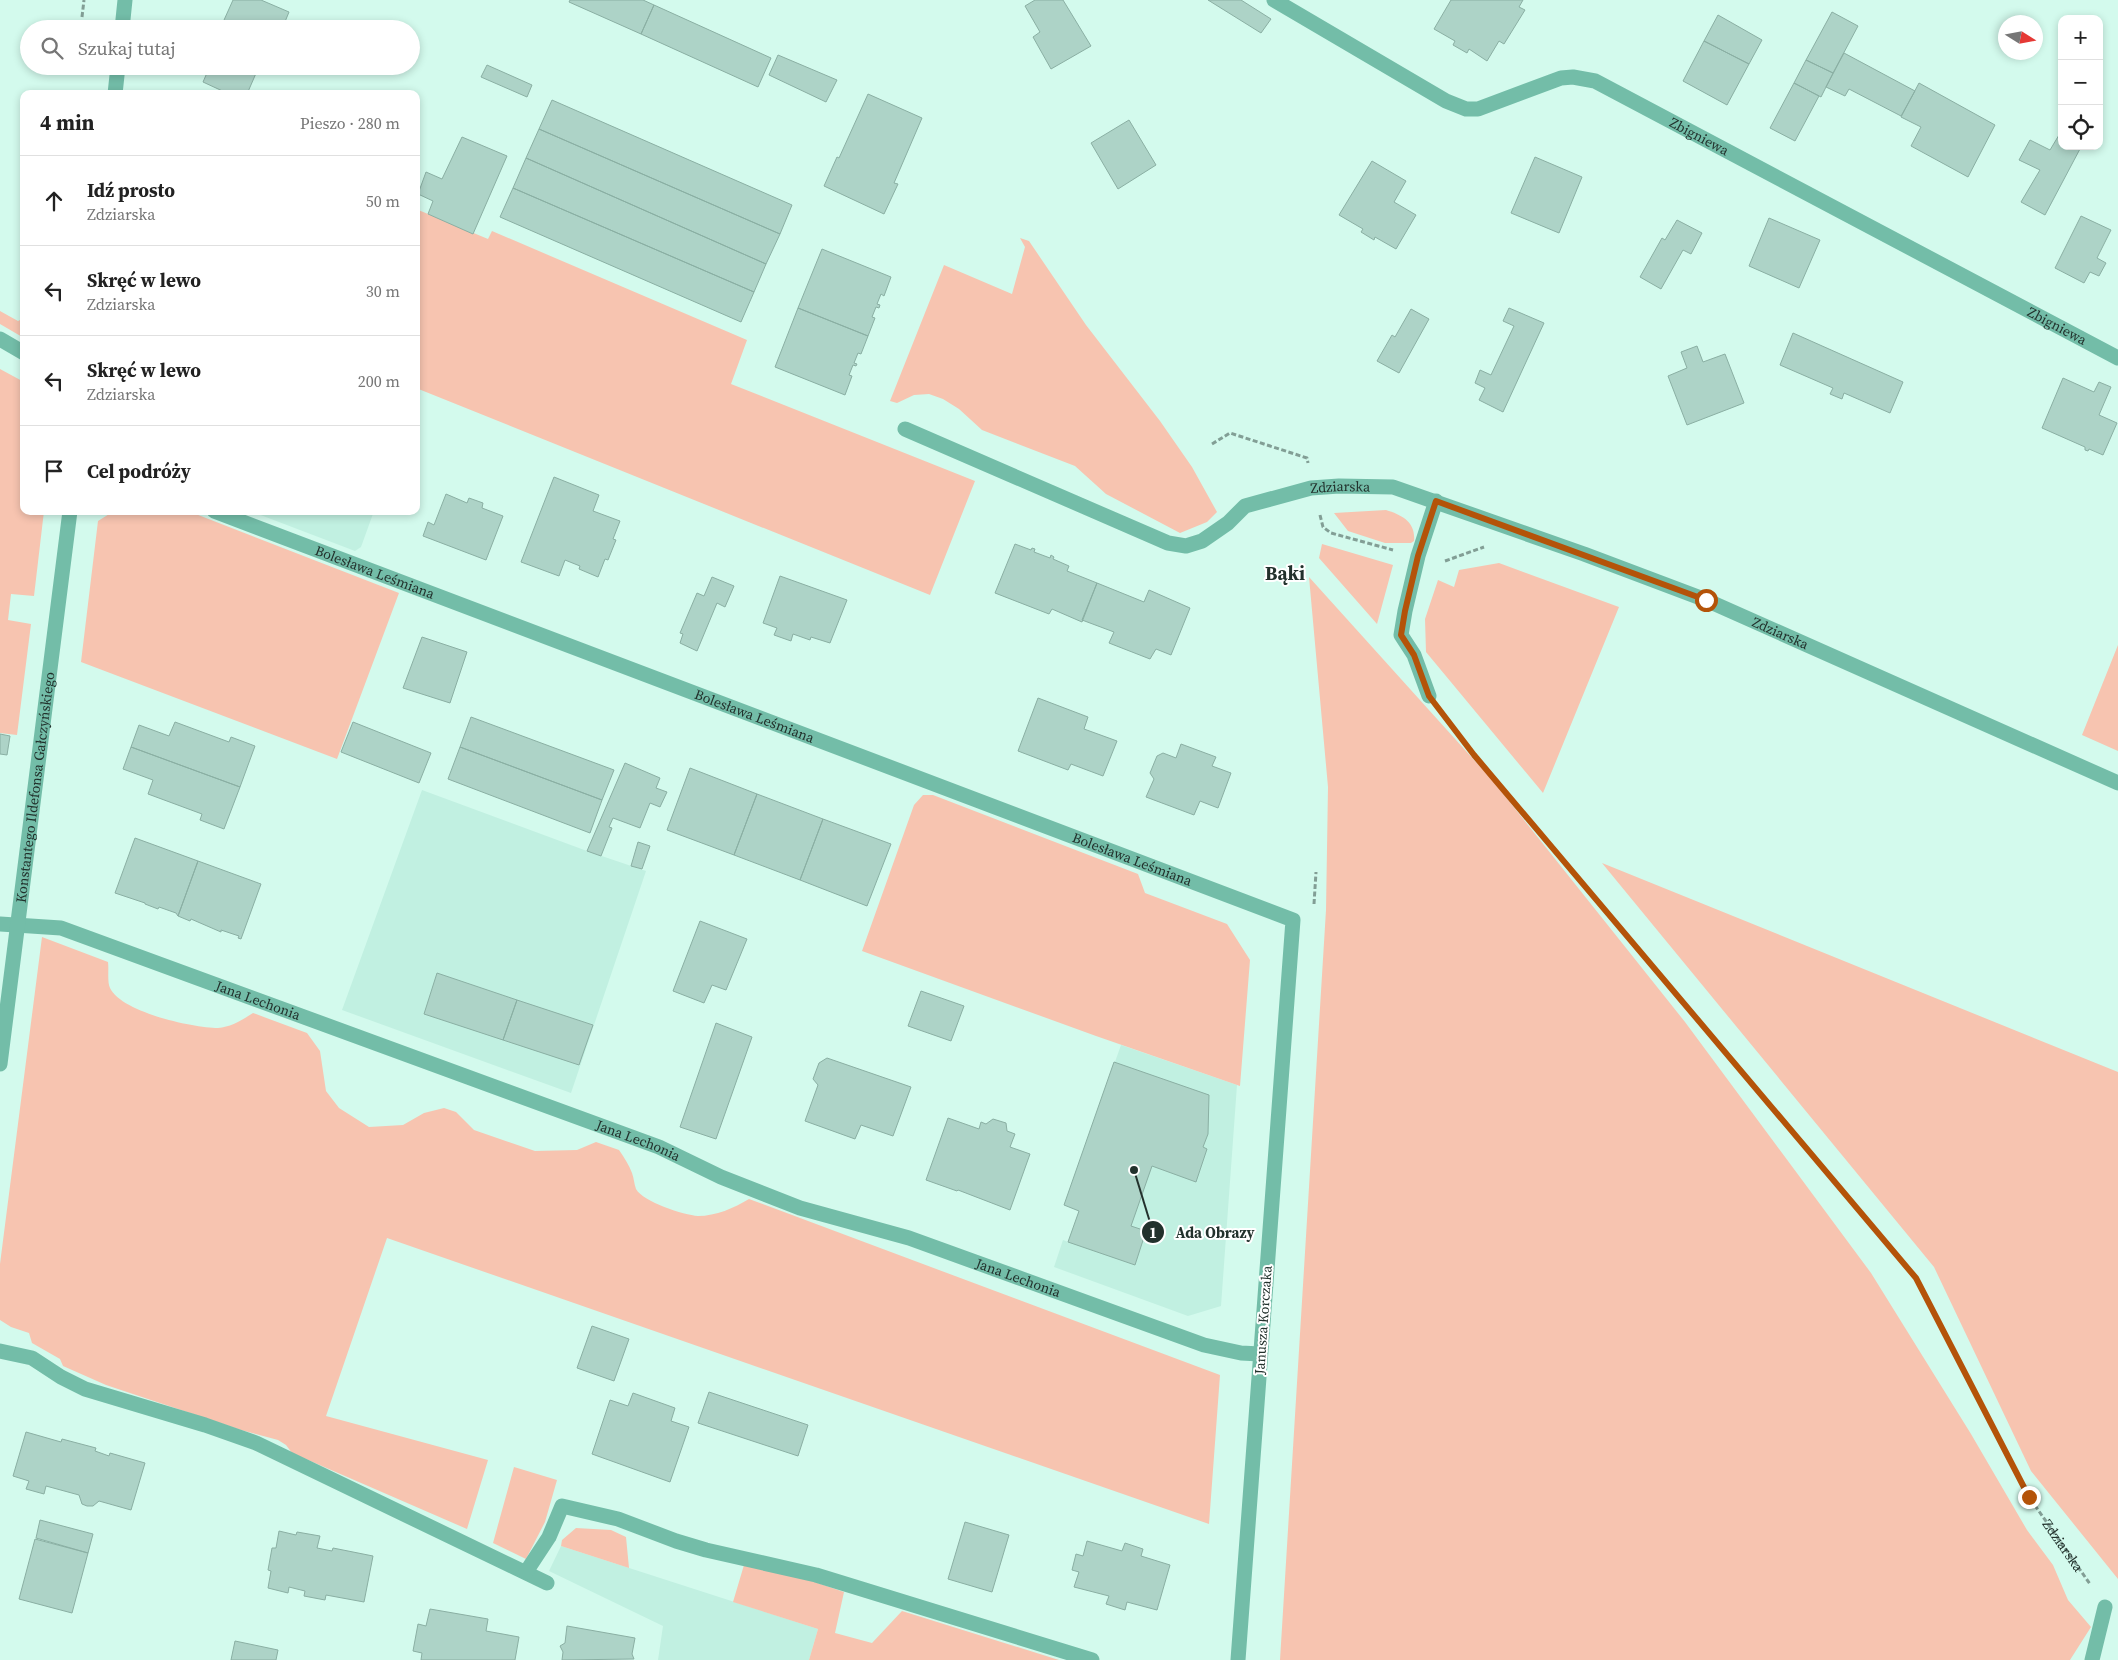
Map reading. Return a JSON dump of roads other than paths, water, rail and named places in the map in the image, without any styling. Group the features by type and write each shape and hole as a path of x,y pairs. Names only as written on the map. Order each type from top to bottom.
{"street":[{"path":"123,20 125,0"},
{"name":"Zbigniewa","path":"1274,0 1446,101 1466,109 1478,109 1561,78 1585,79 1602,84 2118,358"},
{"path":"115,90 117,75"},
{"path":"0,339 20,351"},
{"name":"Zdziarska","path":"906,429 1168,544 1186,546 1202,541 1228,523 1245,506 1311,488 1340,486 1393,487 1706,600 2118,783"},
{"path":"1429,696 1414,655 1401,635 1418,556 1436,501"},
{"name":"Konstantego Ildefonsa Gałczyńskiego","path":"0,1064 69,515"},
{"name":"Bolesława Leśmiana","path":"225,515 1293,920"},
{"name":"Janusza Korczaka","path":"1238,1660 1293,920"},
{"name":"Jana Lechonia","path":"0,924 61,928 659,1147 722,1177 800,1208 909,1238 1204,1345 1241,1353 1260,1354"},
{"path":"0,1351 32,1358 61,1377 85,1389 205,1425 256,1443 547,1583"},
{"path":"526,1572 549,1537 562,1506 618,1518 691,1546 816,1575 1092,1660"},
{"path":"2092,1660 2105,1607"}],"place":[{"name":"Ada Obrazy","path":"1134,1170"}],"district":[{"name":"Bąki","path":"1285,573"}]}
